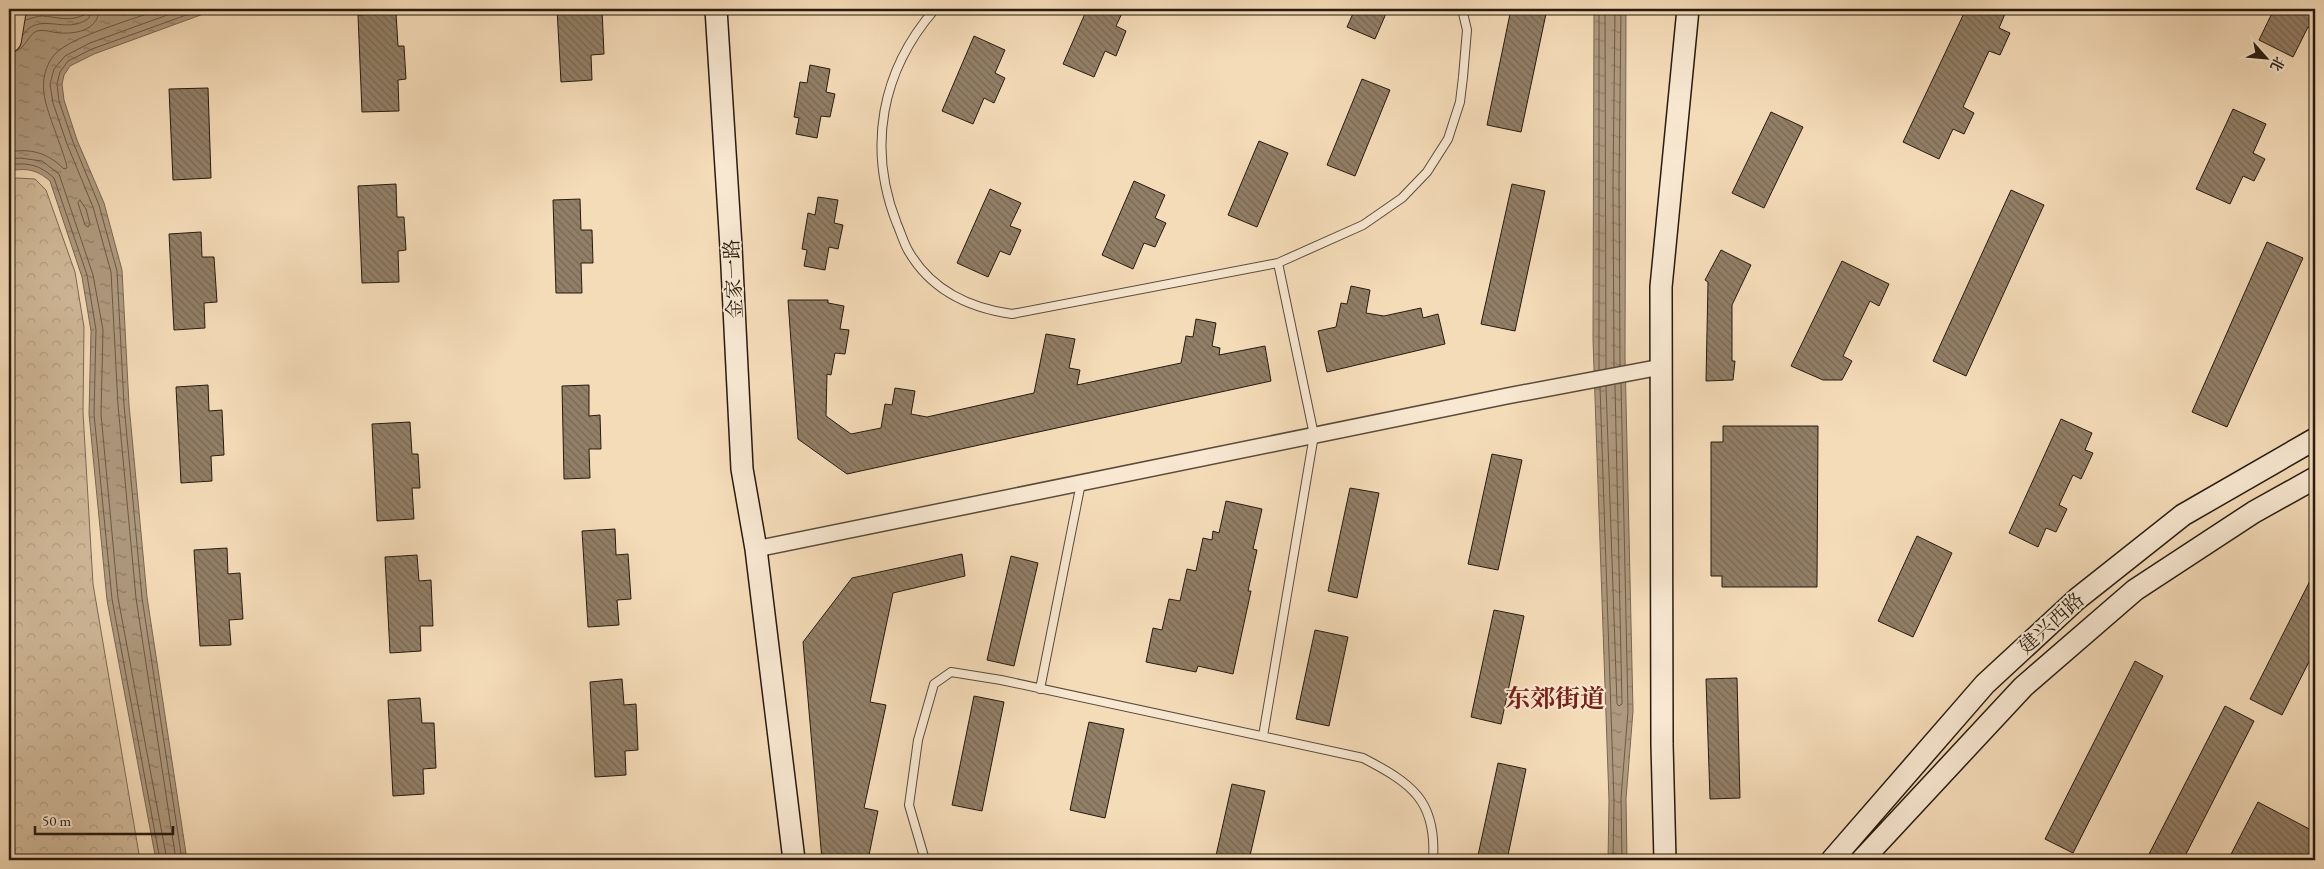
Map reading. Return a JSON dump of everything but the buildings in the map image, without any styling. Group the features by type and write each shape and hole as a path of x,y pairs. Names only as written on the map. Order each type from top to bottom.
{"main road":[{"path":"9,40 14,9"}],"street":[{"name":"金家一路","path":"716,9 731,247 742,469 756,549 794,860"},
{"path":"1665,860 1656,368 1661,287 1688,9"},
{"path":"756,549 1573,382 1656,368"},
{"name":"建兴西路","path":"1832,860 1985,684 2078,599 2183,516 2315,438"},
{"name":"建兴西路","path":"1862,860 2023,687 2134,590 2254,512 2315,478"}],"lane":[{"path":"935,9 917,30 900,60 884,108 880,143 889,202 909,252 932,282 959,300 986,311 1012,314 1278,263 1363,225 1402,198 1426,172 1448,139 1460,102 1467,30 1462,9"},
{"path":"1263,736 1314,435 1278,263"},
{"path":"1040,689 1081,483"},
{"path":"925,860 909,805 918,740 934,684 951,672 1040,689 1363,758 1399,777 1426,806 1434,844 1433,860"}],"green space":[{"path":"17,178 35,179 46,190 75,272 84,327 83,412 93,584 140,860 9,860 9,180"}],"water":[{"path":"86,9 217,9 94,54 70,66 64,75 62,84 64,100 77,140 104,203 122,270 129,405 147,597 187,860 156,860 107,600 89,414 91,331 82,277 50,181 31,170 9,171 9,37 22,16 39,11 68,13"},
{"path":"1594,9 1626,9 1625,357 1633,711 1626,799 1627,860 1608,860 1609,801 1593,340"}],"district":[{"name":"东郊街道","path":"1555,698"}]}
